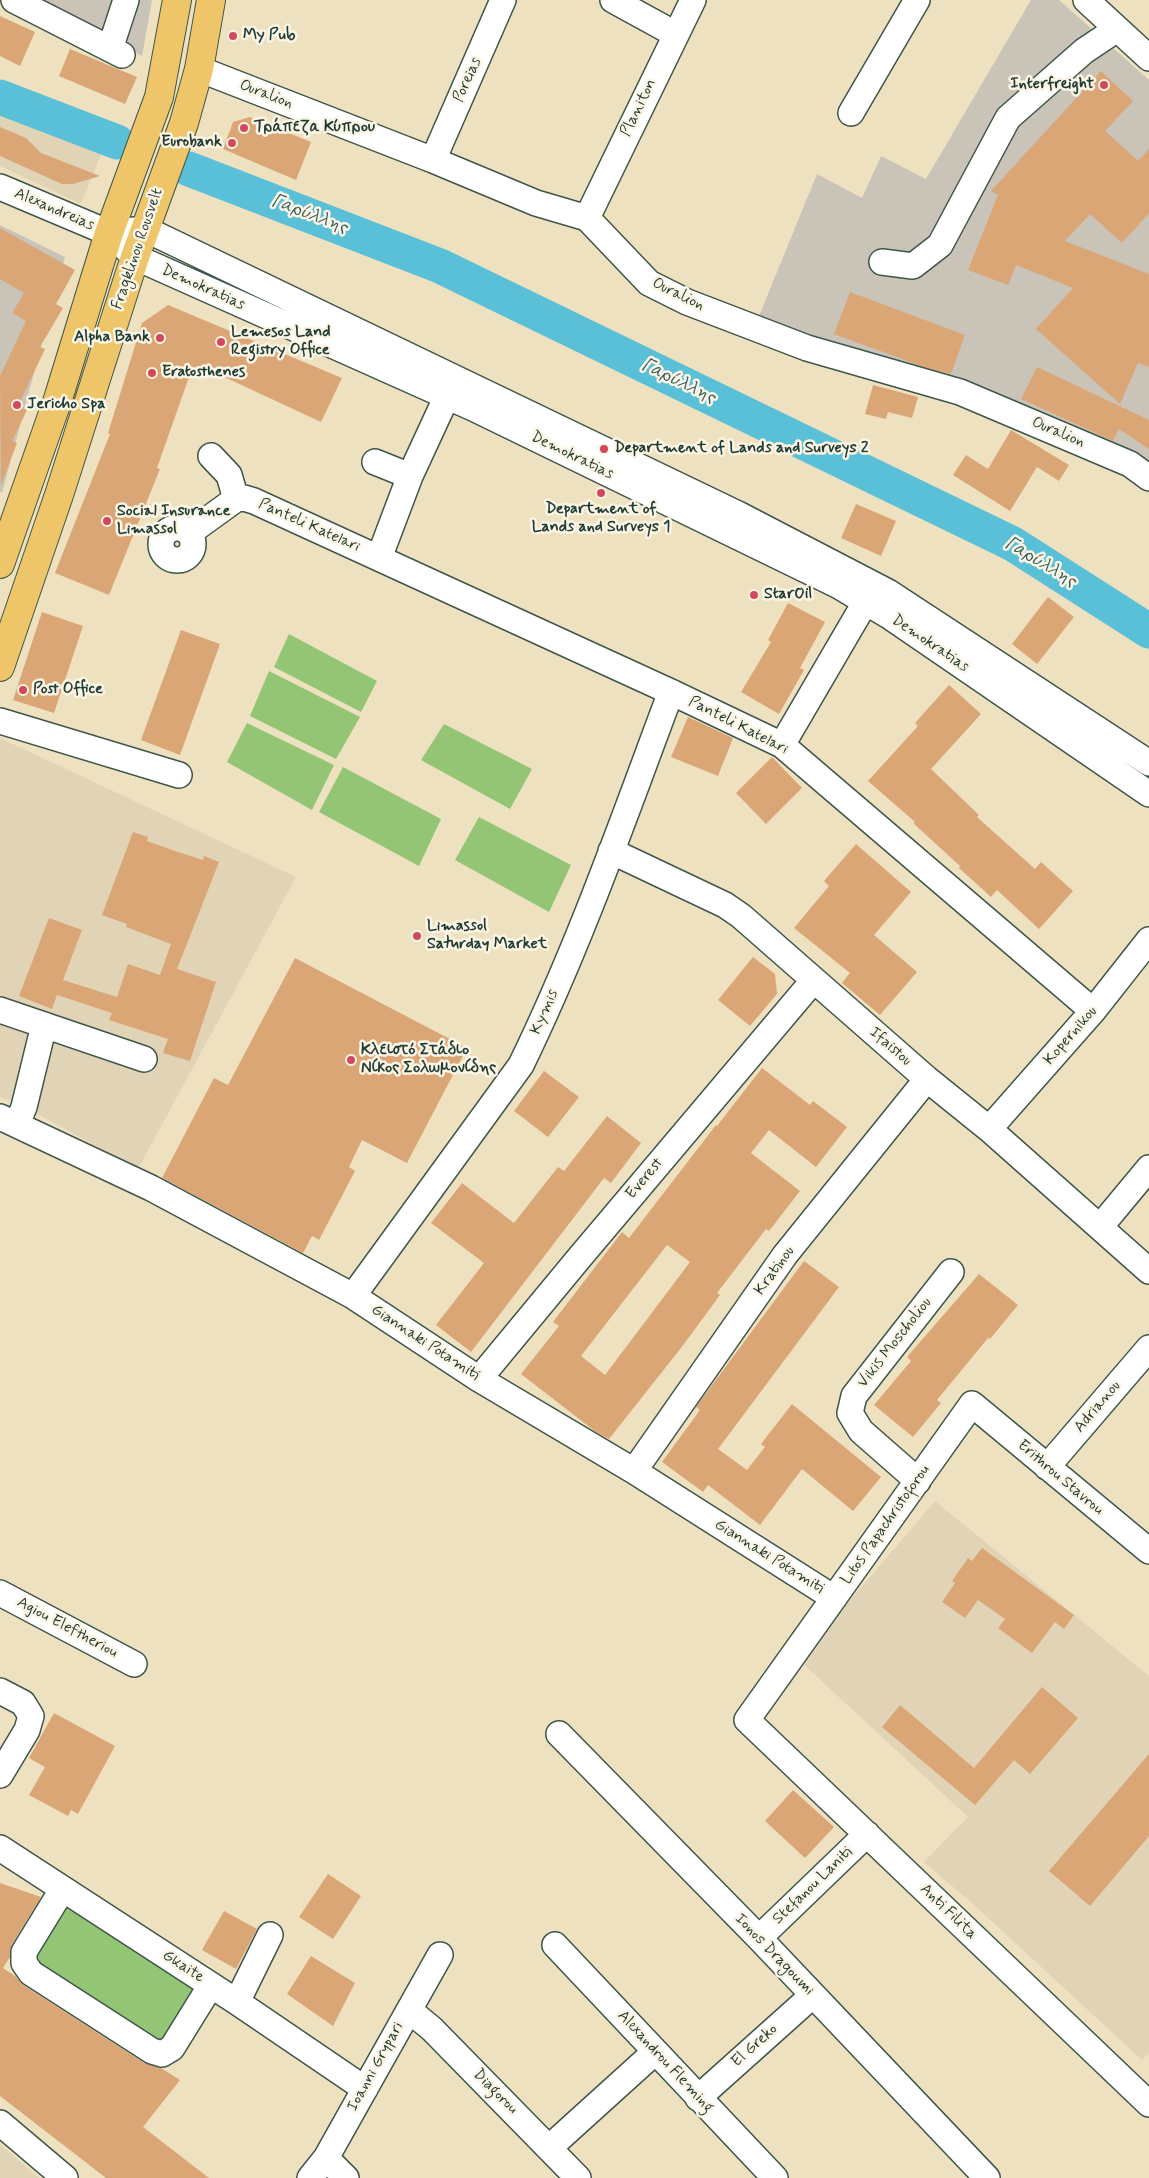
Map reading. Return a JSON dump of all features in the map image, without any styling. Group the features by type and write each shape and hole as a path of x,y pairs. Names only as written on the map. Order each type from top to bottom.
{"main road":[{"name":"Fragklinou Rousvelt","path":"0,564 58,399 109,233 158,97 177,0"},
{"name":"Fragklinou Rousvelt","path":"0,667 59,495 134,257 184,123 199,69 211,0"}],"street":[{"path":"14,0 116,52 126,0"},
{"name":"Poreias","path":"433,160 503,0"},
{"path":"613,0 675,34"},
{"name":"Planiton","path":"587,218 692,0"},
{"path":"851,113 917,0"},
{"path":"1086,0 1149,58"},
{"path":"882,262 913,266 940,245 1008,118 1084,51 1117,29"},
{"name":"Ouralion","path":"199,69 433,160 536,203 587,218 649,282 687,302 807,348 960,392 1130,464 1149,478"},
{"name":"Alexandreias","path":"0,186 109,233"},
{"path":"109,233 145,228"},
{"name":"Demokratias","path":"145,228 446,384"},
{"name":"Demokratias","path":"109,233 134,257 446,384 738,514 878,597 1149,763"},
{"name":"Panteli Katelari","path":"379,558 446,384"},
{"path":"211,456 229,475 236,499"},
{"path":"375,462 410,476"},
{"name":"Panteli Katelari","path":"190,532 236,499 244,498 254,501 782,745 1093,1011"},
{"path":"782,745 859,613 878,597"},
{"name":"Demokratias","path":"878,597 1149,794"},
{"name":"Kymis","path":"353,1296 521,1065 540,1027 611,851 670,692"},
{"path":"0,721 179,775"},
{"name":"Ifaistou","path":"611,851 725,905 741,916 927,1079 989,1129 1149,1271"},
{"name":"Kopernikou","path":"989,1129 1093,1011 1149,940"},
{"name":"Everest","path":"479,1379 813,981"},
{"path":"0,1010 144,1059"},
{"path":"9,1121 24,1107 44,1025"},
{"name":"Kratinou","path":"634,1471 785,1255 927,1079"},
{"name":"Giannaki Potamiti","path":"9,1121 152,1188 353,1296 479,1379 634,1471 834,1598"},
{"path":"1100,1228 1149,1168"},
{"name":"Vikis Moscholiou","path":"918,1481 861,1431 850,1413 854,1396 951,1272"},
{"name":"Adrianou","path":"1047,1467 1149,1348"},
{"name":"Litos Papachristoforou","path":"747,1720 972,1404"},
{"name":"Erithrou Stavrou","path":"972,1404 1149,1551"},
{"name":"Agiou Eleftheriou","path":"0,1593 134,1664"},
{"path":"0,1691 23,1703 31,1716 27,1730 0,1775"},
{"name":"Anti Filita","path":"747,1720 1149,2104"},
{"name":"Ionos Dragoumi","path":"559,1734 759,1938 987,2178"},
{"name":"Stefanou Laniti","path":"759,1938 867,1834"},
{"name":"Gkaite","path":"0,1848 237,2002 364,2089"},
{"path":"62,1890 24,1952 24,1963 31,1973 152,2051 162,2054 172,2048 211,1985"},
{"path":"237,2002 270,1935"},
{"name":"Alexandrou Fleming","path":"555,1945 698,2098 776,2178"},
{"name":"Ioanni Grypari","path":"310,2178 326,2158 440,1955"},
{"name":"El Greko","path":"698,2098 813,1995"},
{"name":"Diagorou","path":"409,2010 432,2029 550,2147 578,2178"},
{"path":"550,2147 655,2052"},
{"path":"0,2123 65,2178"},
{"path":"326,2158 346,2178"}],"shaded area":[{"path":"43,0 152,0 142,56"},
{"path":"1031,0 1059,0 1149,80 1149,467 757,321 817,174 862,198 881,156 926,179"},
{"path":"0,104 105,145 81,204 0,166"},
{"path":"0,225 65,257 2,493 0,492"},
{"path":"0,738 296,877 138,1169 24,1107 0,1097"},
{"path":"935,1501 1149,1676 1149,2053 1142,2060 973,1904 924,1862 968,1817 799,1660"},
{"path":"0,2144 39,2178 0,2178"}],"green space":[{"path":"289,634 377,681 361,712 274,667"},
{"path":"269,671 360,717 336,759 250,716"},
{"path":"247,723 334,765 312,810 227,762"},
{"path":"444,724 532,769 510,809 421,760"},
{"path":"343,767 441,819 419,866 319,812"},
{"path":"479,817 571,865 549,912 455,860"},
{"path":"62,1899 203,1991 167,2044 29,1957"}],"building":[{"path":"0,16 35,32 20,66 0,56"},
{"path":"70,49 137,77 125,104 59,76"},
{"path":"1101,71 1133,101 1105,131 1138,161 1149,149 1149,213 1122,243 1090,214 1065,241 1149,274 1149,367 1138,363 1120,404 1036,329 1073,288 1016,265 1008,285 968,270 998,195 991,191"},
{"path":"250,117 311,142 296,180 223,149 233,122"},
{"path":"0,127 26,138 41,153 100,176 73,184 62,184 0,156"},
{"path":"0,228 75,270 56,304 63,308 40,347 45,349 18,406 27,410 12,441 17,443 1,485 0,376 26,321 12,313 24,293 0,279"},
{"path":"850,292 965,335 951,374 924,367 834,334"},
{"path":"168,305 342,378 321,422 205,368 188,380 157,468 160,469 109,595 55,573 110,434 108,433 142,323"},
{"path":"1037,367 1149,420 1149,449 1119,429 1113,441 1021,399"},
{"path":"873,385 918,397 912,418 888,412 886,419 865,414"},
{"path":"1011,430 1069,465 1059,481 1037,467 1010,511 953,475 966,455 988,469"},
{"path":"856,504 896,521 881,556 841,538"},
{"path":"1048,597 1074,617 1037,664 1012,644"},
{"path":"788,603 825,622 800,668 804,670 779,714 741,692 771,642 768,640"},
{"path":"42,612 83,626 54,713 13,700"},
{"path":"181,630 220,644 180,755 141,740"},
{"path":"949,685 981,714 931,769 979,815 977,817 1035,869 1041,862 1073,891 1039,929 997,890 991,897 913,823 915,822 868,781 918,726 915,723"},
{"path":"688,717 733,738 718,776 671,757"},
{"path":"772,757 802,788 766,824 736,793"},
{"path":"133,832 148,837 147,841 175,851 203,860 204,856 219,862 177,969 216,982 190,1061 163,1053 168,1039 109,1020 112,1013 57,995 52,1009 19,996 49,918 82,930 63,980 117,997 128,964 160,975 171,944 126,927 127,924 102,915"},
{"path":"856,844 911,892 874,935 917,972 880,1015 842,983 850,973 794,928 829,886 824,881"},
{"path":"753,957 775,974 777,994 750,1026 718,1000"},
{"path":"295,958 467,1048 407,1163 362,1140 349,1167 355,1171 319,1240 312,1236 303,1253 162,1178 214,1078 228,1085"},
{"path":"762,1068 810,1105 813,1101 847,1127 816,1167 769,1130 751,1153 800,1191 769,1231 766,1229 717,1293 720,1295 681,1348 609,1439 596,1432 521,1374 559,1326 553,1322 622,1232 629,1238","holes":["667,1245 690,1262 605,1375 581,1356"]},
{"path":"544,1071 579,1097 548,1137 514,1111"},
{"path":"607,1116 641,1143 611,1183 604,1178 471,1352 436,1325 484,1263 431,1223 462,1183 514,1223 558,1167 564,1171"},
{"path":"804,1261 839,1287 718,1449 747,1470 765,1447 761,1444 792,1404 881,1477 853,1511 802,1469 760,1525 708,1485 703,1492 662,1462 700,1410 696,1407"},
{"path":"979,1274 1018,1305 937,1400 941,1403 913,1437 874,1405 911,1361 907,1357"},
{"path":"982,1548 1074,1615 1064,1629 1055,1622 1032,1653 998,1628 1005,1619 978,1600 965,1618 942,1602 955,1583 952,1581 968,1558 972,1561"},
{"path":"1042,1687 1078,1718 1030,1774 1014,1760 975,1805 882,1727 900,1705 974,1768"},
{"path":"54,1713 115,1746 78,1814 71,1810 68,1816 29,1795 45,1767 29,1758"},
{"path":"1149,1754 1149,1836 1090,1906 1049,1871"},
{"path":"793,1790 834,1827 805,1858 765,1821"},
{"path":"328,1874 361,1896 333,1939 299,1917"},
{"path":"0,1883 41,1897 12,1944 10,1957 3,1968 15,1976 23,1985 144,2063 161,2068 180,2080 143,2127 209,2178 106,2178 0,2096"},
{"path":"224,1911 257,1929 236,1969 202,1950"},
{"path":"311,1956 355,1983 333,2026 287,1994"}],"waterway":[{"name":"Γαρύλλης","path":"0,97 117,142"},
{"name":"Γαρύλλης","path":"189,169 440,266 1013,544 1149,631"}],"place":[{"name":"My Pub","path":"233,36"},
{"name":"Interfreight","path":"1104,85"},
{"name":"Τράπεζα Κύπρου","path":"244,128"},
{"name":"Eurobank","path":"232,143"},
{"name":"Alpha Bank","path":"160,338"},
{"name":"Lemesos Land Registry Office","path":"221,342"},
{"name":"Eratosthenes","path":"152,373"},
{"name":"Jericho Spa","path":"17,405"},
{"name":"Department of Lands and Surveys 2","path":"604,449"},
{"name":"Department of Lands and Surveys 1","path":"601,493"},
{"name":"Social Insurance Limassol","path":"107,521"},
{"name":"StarOil","path":"754,595"},
{"name":"Post Office","path":"23,690"},
{"name":"Limassol Saturday Market","path":"417,936"},
{"name":"Κλειστό Στάδιο Νίκος Σολωμονίδης","path":"351,1060"}]}
